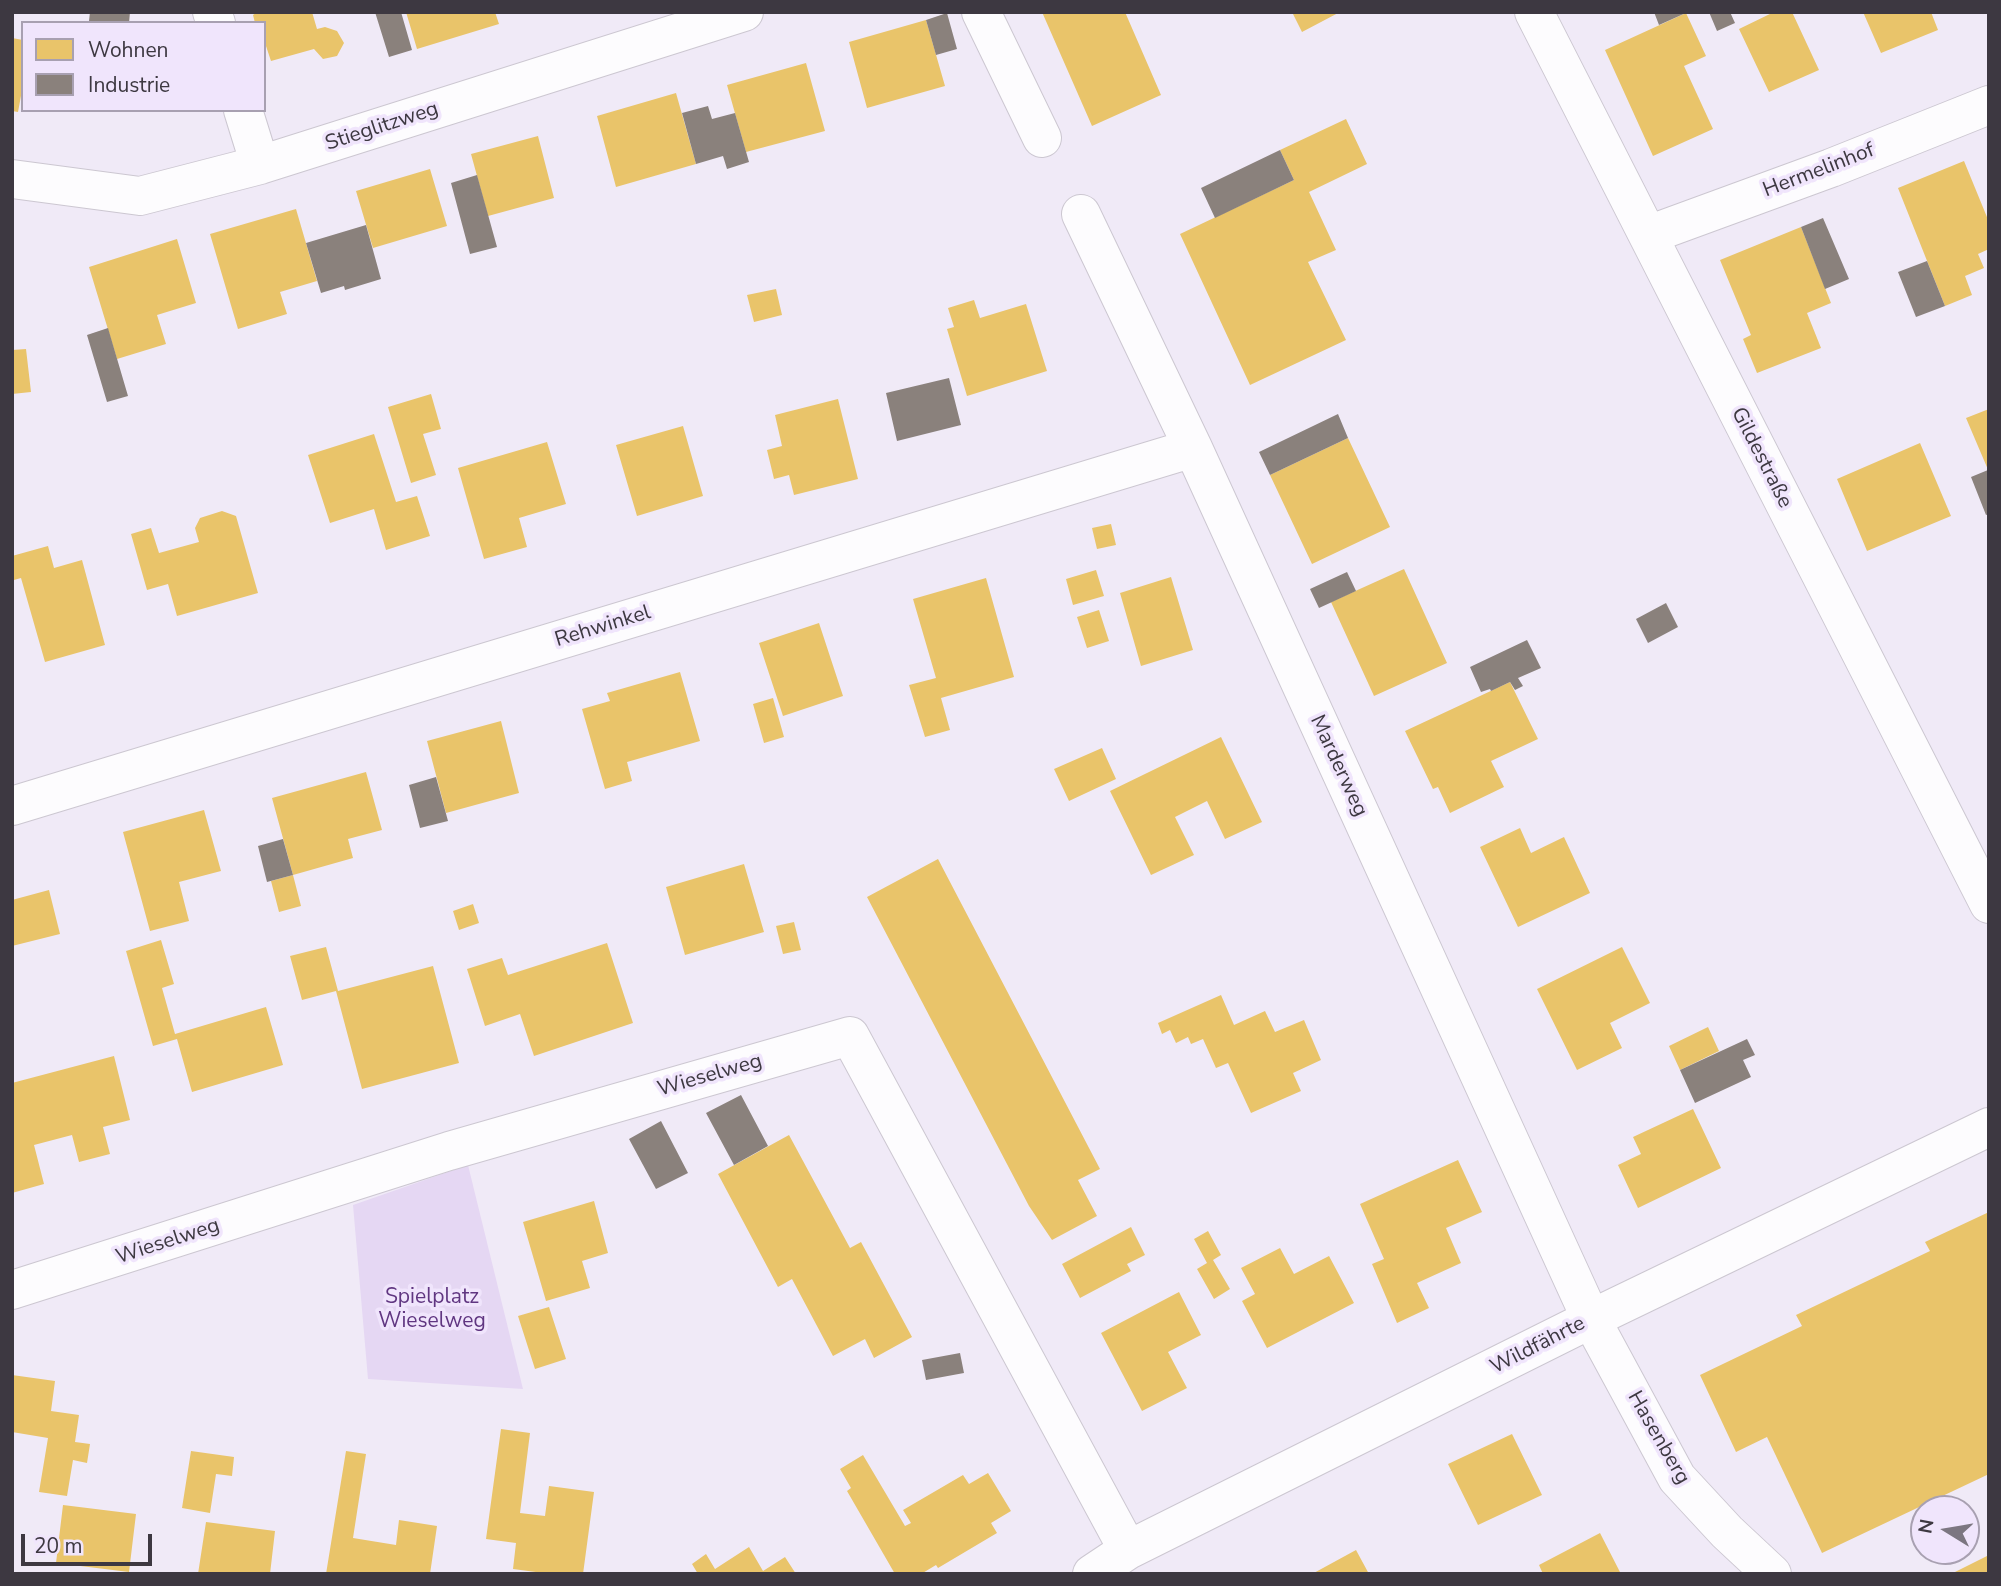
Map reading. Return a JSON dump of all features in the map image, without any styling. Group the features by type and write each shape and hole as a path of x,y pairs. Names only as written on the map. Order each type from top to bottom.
{"street":[{"name":"Stieglitzweg","path":"12,179 140,196 260,166 744,12"},
{"path":"981,12 1042,138"},
{"name":"Gildestraße","path":"1534,12 1989,904"},
{"name":"Hermelinhof","path":"1648,235 1831,168 1989,104"},
{"path":"244,112 260,166"},
{"name":"Marderweg","path":"1081,215 1193,448 1591,1319"},
{"name":"Rehwinkel","path":"12,806 1193,448"},
{"name":"Wieselweg","path":"12,1290 449,1151 850,1036 1128,1550"},
{"name":"Wildfährte","path":"1092,1574 1128,1550 1591,1319 1989,1127"},
{"name":"Hasenberg","path":"1591,1319 1678,1478 1727,1532 1772,1574"}],"green space":[{"name":"Spielplatz Wieselweg","path":"468,1165 523,1389 368,1379 353,1205"}],"building: Wohnen":[{"path":"257,12 312,12 317,29 325,27 337,31 344,43 337,56 323,59 314,49 271,61 266,46 266,21 254,21 253,15"},
{"path":"406,12 495,12 499,24 417,49"},
{"path":"1042,12 1125,12 1161,95 1092,126"},
{"path":"1292,12 1340,12 1302,32"},
{"path":"1774,12 1792,12 1819,70 1769,92 1739,29"},
{"path":"1863,12 1931,12 1938,30 1881,53"},
{"path":"1686,13 1706,56 1684,66 1713,129 1653,156 1605,50"},
{"path":"926,20 945,86 867,108 849,42"},
{"path":"12,38 21,40 21,96 18,112 12,111"},
{"path":"806,63 825,131 746,152 727,85"},
{"path":"676,93 696,164 616,187 597,116"},
{"path":"1346,119 1367,164 1309,192 1336,250 1308,262 1346,340 1250,385 1180,234 1294,180 1280,150"},
{"path":"538,136 554,198 488,216 471,154"},
{"path":"1964,161 1989,222 1989,249 1978,254 1984,268 1965,276 1972,295 1945,306 1898,188"},
{"path":"430,169 447,226 373,248 356,191"},
{"path":"296,209 317,281 280,292 287,314 238,329 210,234"},
{"path":"1801,227 1831,303 1807,313 1821,348 1757,373 1743,339 1751,335 1720,260"},
{"path":"177,239 196,303 157,315 166,344 117,359 89,267"},
{"path":"776,289 782,315 754,322 747,295"},
{"path":"974,300 980,318 1026,304 1047,371 967,396 947,329 954,327 948,308"},
{"path":"26,349 31,392 12,394 12,350"},
{"path":"431,394 441,429 423,434 436,475 411,483 388,407"},
{"path":"838,399 858,479 794,495 789,475 774,479 767,450 782,446 775,415"},
{"path":"1989,409 1989,472 1966,418"},
{"path":"683,426 703,496 637,516 616,445"},
{"path":"374,434 396,502 417,496 430,536 386,550 374,509 330,523 308,455"},
{"path":"1348,438 1390,527 1312,564 1270,475"},
{"path":"547,442 566,504 519,518 527,547 484,559 458,468"},
{"path":"1920,443 1951,516 1867,551 1837,479"},
{"path":"222,511 236,516 258,593 177,616 168,584 147,590 131,534 151,528 159,553 199,542 195,528 200,518"},
{"path":"1111,524 1116,545 1097,549 1092,528"},
{"path":"48,546 54,568 82,560 105,645 45,662 21,578 14,580 12,556"},
{"path":"1404,569 1447,663 1374,696 1331,602"},
{"path":"1096,570 1104,596 1073,605 1066,579"},
{"path":"1171,577 1193,650 1141,666 1120,593"},
{"path":"986,578 1014,677 941,698 950,730 925,737 909,685 936,678 913,599"},
{"path":"1099,610 1109,641 1087,648 1077,617"},
{"path":"819,623 843,696 783,716 759,643"},
{"path":"680,672 700,741 627,762 632,781 605,789 582,709 610,701 607,693"},
{"path":"1510,682 1538,739 1491,761 1504,787 1450,813 1438,787 1433,789 1405,731"},
{"path":"773,698 784,737 764,743 753,704"},
{"path":"501,721 519,793 446,813 427,741"},
{"path":"1221,737 1262,822 1225,839 1207,801 1175,817 1194,855 1151,875 1110,791"},
{"path":"1102,748 1116,779 1069,801 1054,769"},
{"path":"366,772 382,830 348,839 353,858 293,875 272,798"},
{"path":"204,810 221,871 179,882 189,921 150,931 123,832"},
{"path":"1520,828 1531,853 1564,837 1590,893 1518,927 1480,847"},
{"path":"938,859 1100,1169 1078,1180 1097,1216 1052,1240 1029,1206 867,897"},
{"path":"744,864 764,932 685,955 666,887"},
{"path":"293,875 301,906 279,912 271,881"},
{"path":"49,890 60,934 12,946 12,900"},
{"path":"473,904 479,923 459,930 453,911"},
{"path":"794,922 801,950 783,954 776,926"},
{"path":"161,940 174,984 162,988 175,1034 266,1007 283,1065 192,1092 177,1039 153,1046 126,951"},
{"path":"607,943 633,1023 534,1056 520,1014 485,1026 467,969 502,958 508,975"},
{"path":"326,947 338,991 433,966 459,1063 362,1089 336,991 302,1000 290,956"},
{"path":"1622,947 1650,1003 1610,1023 1622,1048 1577,1070 1537,989"},
{"path":"1221,995 1234,1025 1265,1011 1275,1032 1304,1020 1321,1060 1293,1073 1301,1091 1251,1113 1228,1063 1216,1068 1203,1039 1191,1044 1188,1037 1176,1043 1170,1030 1162,1034 1158,1023"},
{"path":"1708,1027 1719,1051 1680,1070 1669,1046"},
{"path":"114,1056 130,1120 103,1127 110,1154 79,1162 72,1135 34,1145 44,1184 12,1193 12,1083"},
{"path":"1693,1109 1721,1168 1638,1208 1618,1165 1641,1154 1633,1137"},
{"path":"789,1135 850,1248 861,1242 912,1337 874,1358 865,1339 833,1356 792,1279 778,1287 718,1174"},
{"path":"1458,1160 1482,1212 1446,1228 1461,1263 1417,1283 1429,1308 1397,1323 1372,1264 1384,1259 1360,1204"},
{"path":"594,1201 608,1253 582,1261 590,1288 546,1301 523,1222"},
{"path":"1989,1212 1989,1474 1945,1495 1910,1495 1910,1511 1822,1553 1767,1437 1736,1452 1700,1375 1802,1326 1796,1315 1930,1251 1925,1242"},
{"path":"1131,1227 1145,1255 1127,1264 1131,1271 1080,1298 1062,1264"},
{"path":"1208,1231 1221,1255 1213,1260 1230,1289 1214,1299 1197,1269 1207,1263 1194,1239"},
{"path":"1280,1248 1294,1274 1329,1256 1354,1303 1267,1348 1242,1301 1255,1294 1241,1268"},
{"path":"1179,1292 1201,1335 1168,1352 1187,1388 1142,1411 1101,1333"},
{"path":"549,1307 566,1359 535,1369 518,1316"},
{"path":"12,1375 55,1381 51,1411 79,1415 75,1442 90,1444 87,1463 73,1460 67,1496 39,1492 48,1438 12,1432"},
{"path":"501,1429 530,1433 520,1513 545,1516 549,1486 594,1492 583,1574 551,1574 513,1569 516,1543 486,1539"},
{"path":"1512,1434 1542,1495 1478,1525 1448,1464"},
{"path":"191,1451 234,1457 232,1476 216,1474 210,1513 182,1508"},
{"path":"346,1451 366,1454 353,1538 396,1545 399,1520 437,1526 430,1574 326,1574"},
{"path":"863,1455 905,1526 911,1523 903,1510 963,1475 969,1484 988,1473 1011,1511 991,1523 997,1533 938,1568 936,1565 921,1574 895,1574 847,1491 851,1488 840,1469"},
{"path":"63,1505 136,1514 129,1572 56,1563"},
{"path":"206,1522 275,1531 270,1574 198,1574"},
{"path":"1600,1533 1621,1574 1543,1574 1539,1565"},
{"path":"749,1547 763,1571 785,1557 796,1574 698,1574 692,1564 706,1554 715,1569"},
{"path":"1356,1550 1369,1574 1312,1574"},
{"path":"1989,1555 1989,1574 1951,1574 1969,1565 1980,1565 1980,1560"}],"building: Industrie":[{"path":"90,12 130,12 129,21 89,21"},
{"path":"375,12 401,12 412,50 389,57"},
{"path":"1654,12 1688,12 1659,25"},
{"path":"1709,12 1730,12 1735,23 1717,31"},
{"path":"947,13 957,49 936,55 926,20"},
{"path":"708,106 712,119 735,113 749,162 727,169 723,156 696,164 682,113"},
{"path":"1280,150 1294,180 1215,218 1201,188"},
{"path":"477,175 497,247 470,254 451,183"},
{"path":"1823,218 1849,279 1825,289 1801,227"},
{"path":"366,225 381,279 345,290 344,286 321,293 306,243"},
{"path":"1927,261 1945,306 1916,317 1898,272"},
{"path":"108,328 128,396 107,402 87,335"},
{"path":"949,378 961,425 897,441 886,393"},
{"path":"1338,414 1348,438 1270,475 1259,452"},
{"path":"1988,470 1989,514 1986,515 1971,477"},
{"path":"1347,572 1356,591 1319,608 1310,589"},
{"path":"1666,603 1678,627 1648,643 1636,619"},
{"path":"1527,640 1541,668 1518,678 1523,686 1515,690 1510,682 1491,691 1481,692 1470,667"},
{"path":"436,777 448,821 420,828 409,785"},
{"path":"283,839 293,875 267,882 258,846"},
{"path":"1747,1039 1755,1055 1743,1060 1751,1077 1695,1103 1680,1070"},
{"path":"741,1095 768,1146 734,1165 706,1113"},
{"path":"661,1121 688,1173 656,1189 629,1139"},
{"path":"960,1353 964,1373 926,1380 922,1360"}]}
